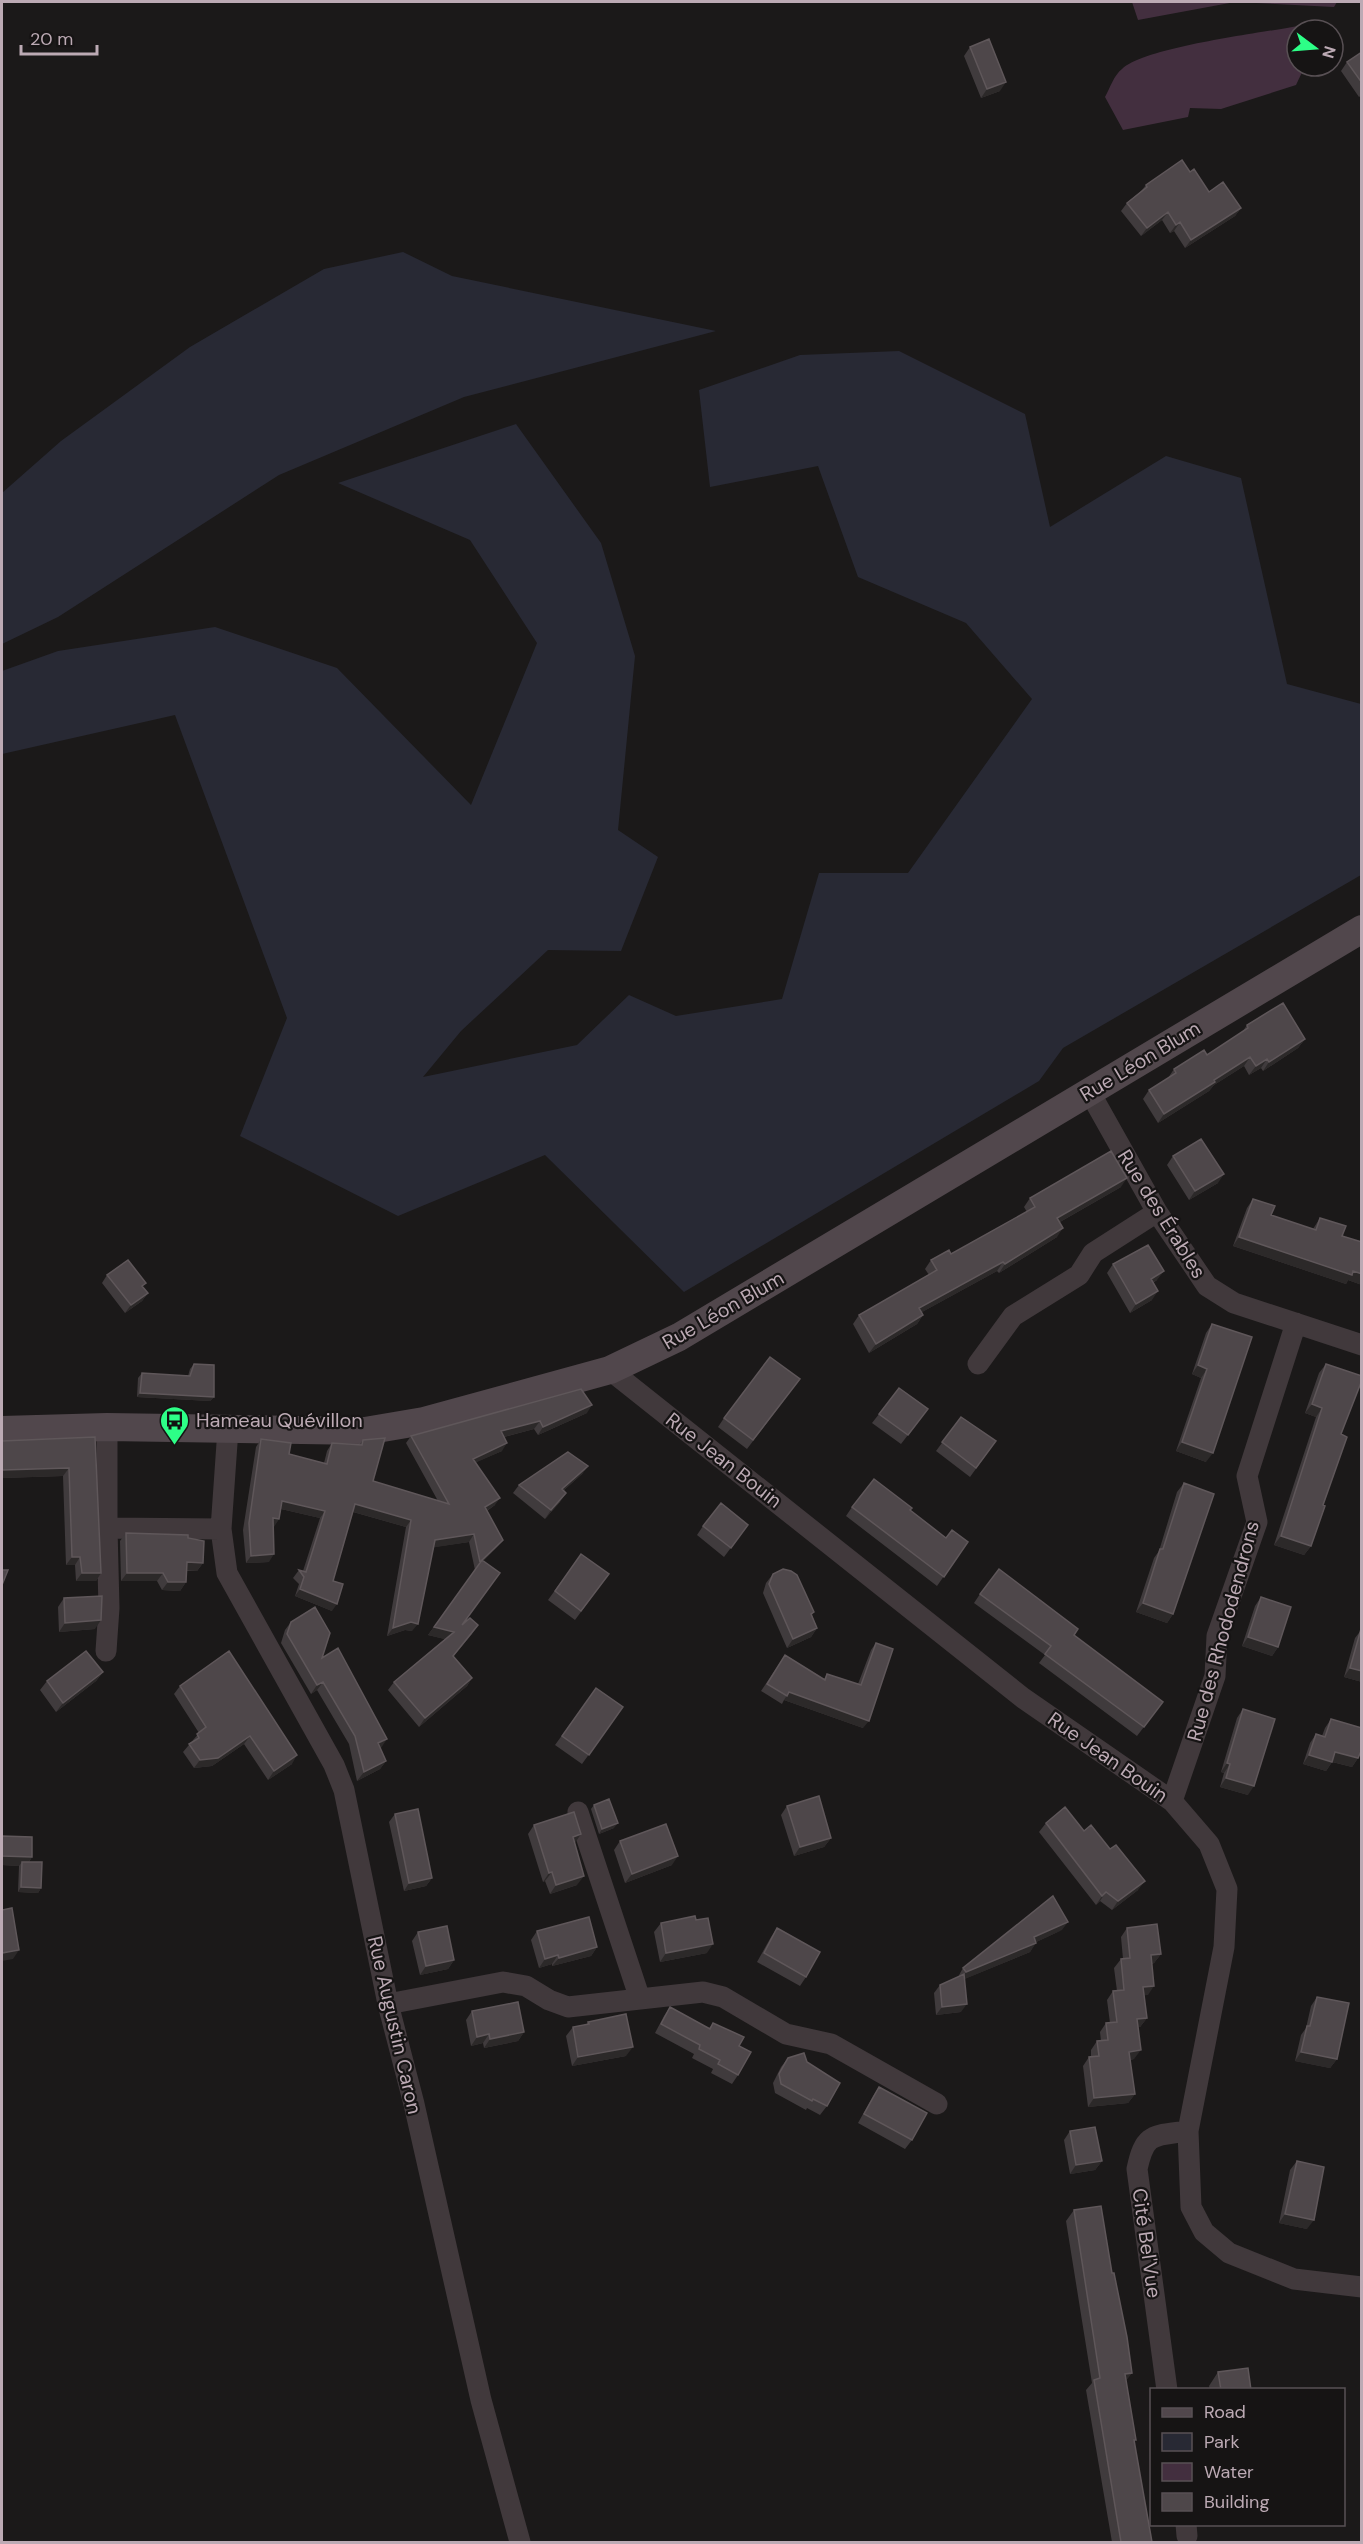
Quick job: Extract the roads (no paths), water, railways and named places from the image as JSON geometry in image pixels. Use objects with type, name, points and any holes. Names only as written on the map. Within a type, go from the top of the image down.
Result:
[{"type":"street","name":"Rue Léon Blum","points":[[2,1430],[107,1427],[365,1431],[424,1421],[610,1370],[679,1337],[1362,928]]},
{"type":"street","name":"Rue des Érables","points":[[1089,1091],[1157,1212],[1207,1286],[1234,1304],[1362,1345]]},
{"type":"street","points":[[978,1364],[1013,1316],[1079,1275],[1093,1253],[1157,1212]]},
{"type":"street","name":"Rue des Rhododendrons","points":[[1173,1801],[1215,1676],[1217,1636],[1257,1522],[1247,1476],[1296,1323]]},
{"type":"street","name":"Rue Jean Bouin","points":[[610,1370],[1023,1698],[1173,1801],[1209,1844],[1227,1889],[1224,1947],[1188,2131],[1191,2207],[1204,2232],[1229,2253],[1294,2279],[1362,2287]]},
{"type":"street","points":[[106,1651],[109,1608],[106,1528],[107,1427]]},
{"type":"street","name":"Rue Augustin Caron","points":[[228,1429],[221,1529],[227,1573],[329,1755],[344,1790],[388,2004],[414,2104],[481,2400],[520,2542]]},
{"type":"street","points":[[106,1528],[221,1529]]},
{"type":"street","points":[[578,1812],[640,1999]]},
{"type":"street","points":[[388,2004],[503,1982],[526,1986],[549,2000],[568,2007],[703,1992],[723,1997],[786,2034],[831,2044],[938,2104]]},
{"type":"street","name":"Cité Bel'Vue","points":[[1167,2388],[1137,2169],[1142,2147],[1154,2135],[1188,2131]]},
{"type":"water","points":[[1132,2],[1235,2],[1138,20]]},
{"type":"water","points":[[1235,2],[1337,2],[1334,7]]},
{"type":"water","points":[[1285,28],[1285,78],[1299,78],[1296,85],[1221,109],[1190,108],[1188,117],[1123,130],[1105,97],[1114,78],[1122,69],[1154,54]]},
{"type":"place","name":"Hameau Quévillon","points":[[175,1446]]}]
